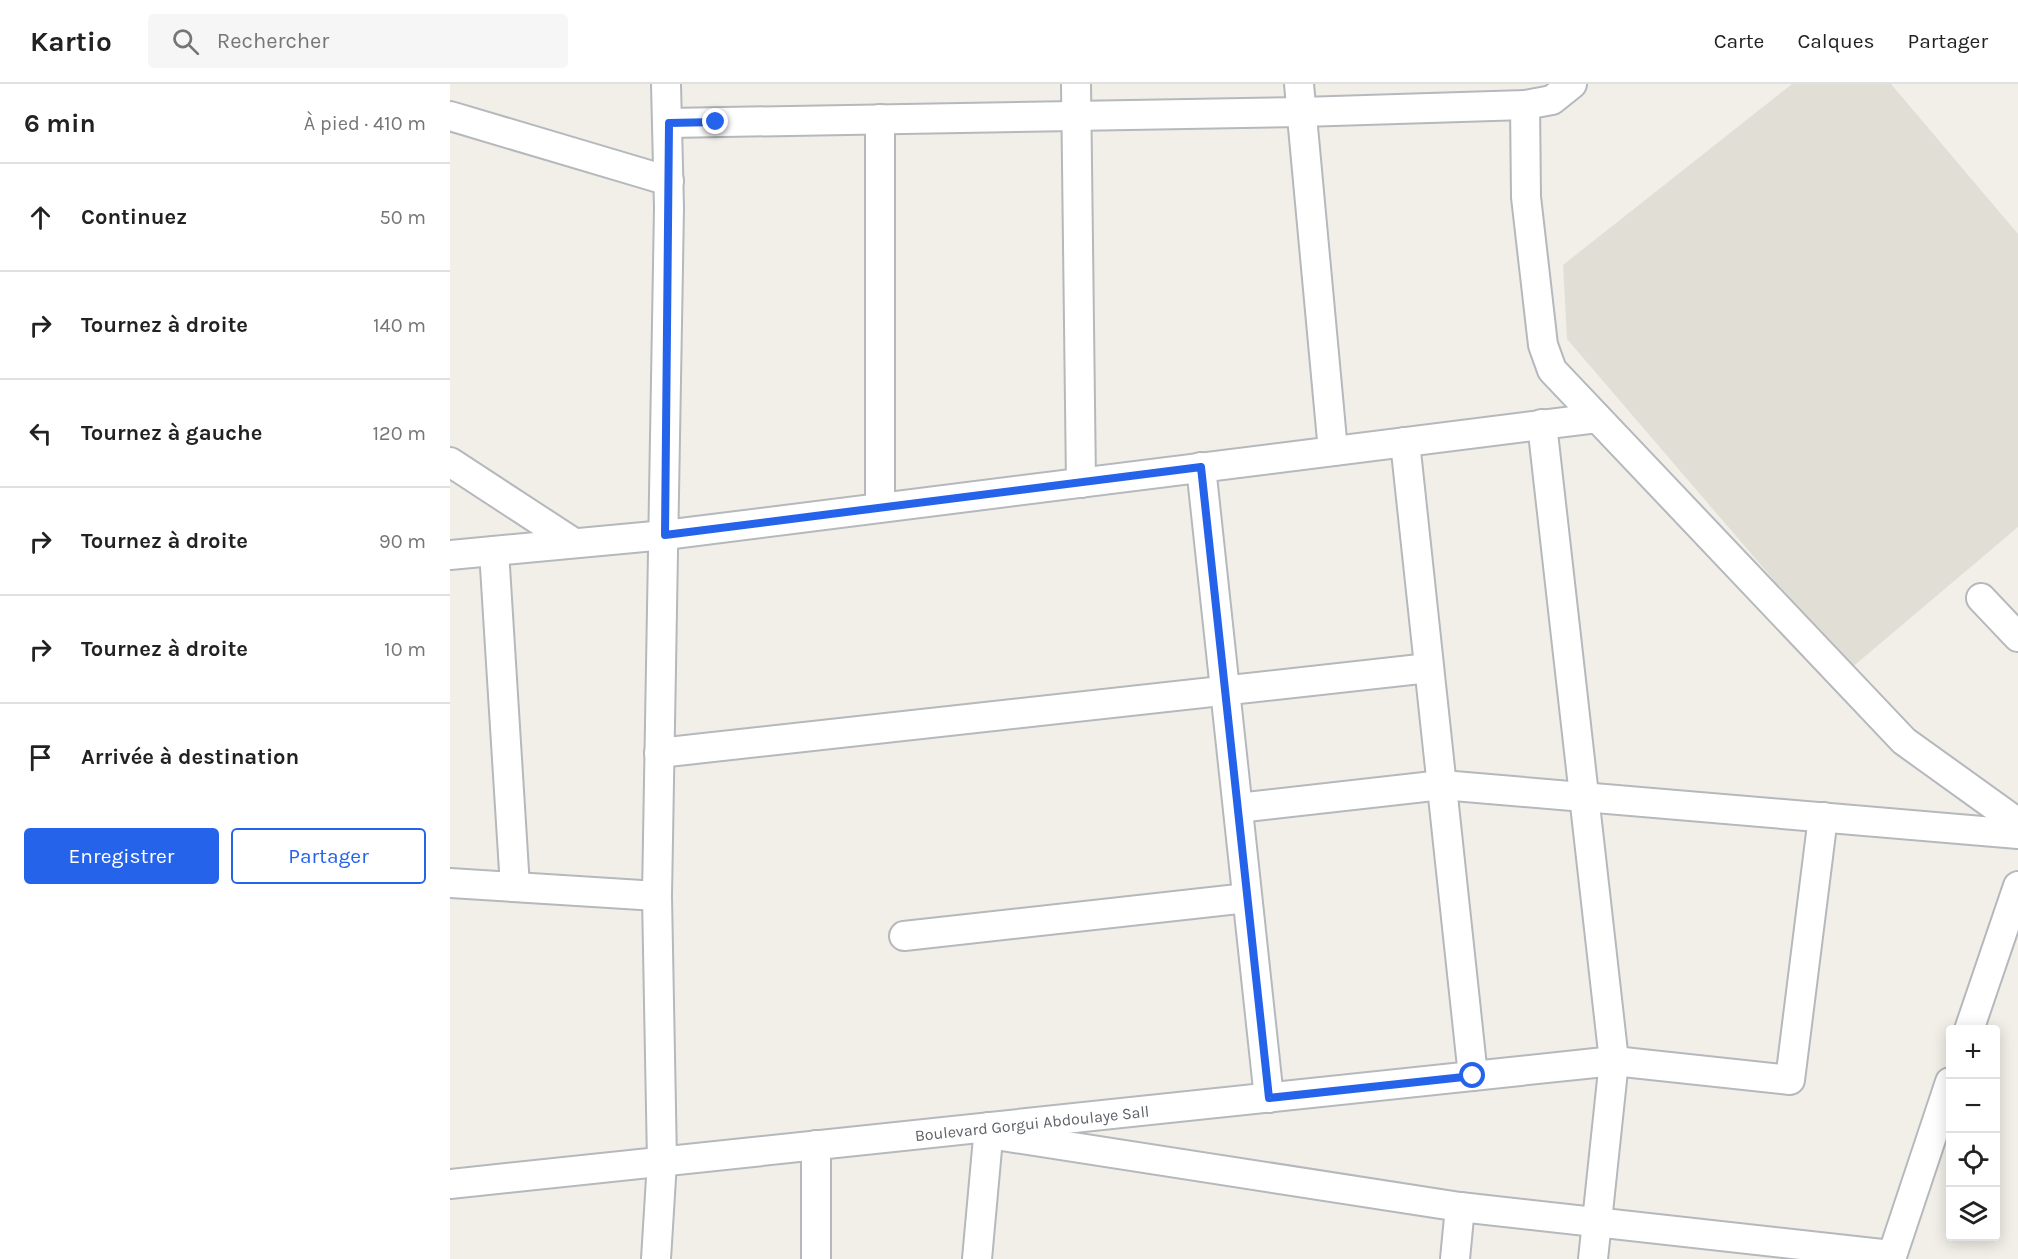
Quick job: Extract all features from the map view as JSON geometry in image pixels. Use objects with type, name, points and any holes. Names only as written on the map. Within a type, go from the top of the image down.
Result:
[{"type":"street","points":[[656,1259],[662,1162],[657,896],[665,535],[669,181],[666,84]]},
{"type":"street","points":[[1076,84],[1081,483]]},
{"type":"street","points":[[1299,84],[1333,451]]},
{"type":"street","points":[[669,123],[1302,112],[1478,95],[1525,105],[1552,100],[1572,84]]},
{"type":"street","points":[[1525,105],[1526,197],[1543,345],[1552,370],[1904,741],[2018,823]]},
{"type":"street","points":[[450,116],[669,181]]},
{"type":"street","points":[[880,119],[880,507]]},
{"type":"street","points":[[450,555],[665,535],[1598,418]]},
{"type":"street","points":[[1542,424],[1614,1061],[1593,1259]]},
{"type":"street","points":[[1405,442],[1473,1076]]},
{"type":"street","points":[[450,462],[574,543]]},
{"type":"street","points":[[1201,467],[1269,1098]]},
{"type":"street","points":[[494,550],[516,887]]},
{"type":"street","points":[[1981,598],[2018,637]]},
{"type":"street","points":[[659,753],[1430,668]]},
{"type":"street","points":[[1238,808],[1442,785],[2018,834]]},
{"type":"street","name":"Boulevard Gorgui Abdoulaye Sall","points":[[450,1184],[816,1145],[989,1130],[1614,1061],[1790,1080],[1823,818]]},
{"type":"street","points":[[450,883],[657,896]]},
{"type":"street","points":[[1970,1025],[2018,886]]},
{"type":"street","points":[[904,936],[1247,898]]},
{"type":"street","points":[[977,1259],[989,1130],[1460,1207],[1891,1257],[1946,1094]]},
{"type":"street","points":[[816,1145],[816,1259]]},
{"type":"street","points":[[1455,1259],[1460,1207]]},
{"type":"shaded area","points":[[1792,84],[1891,84],[2018,234],[2018,527],[1850,669],[1567,339],[1563,265]]},
{"type":"route","points":[[716,122],[669,123],[665,535],[1201,467],[1269,1098],[1473,1076]]}]
